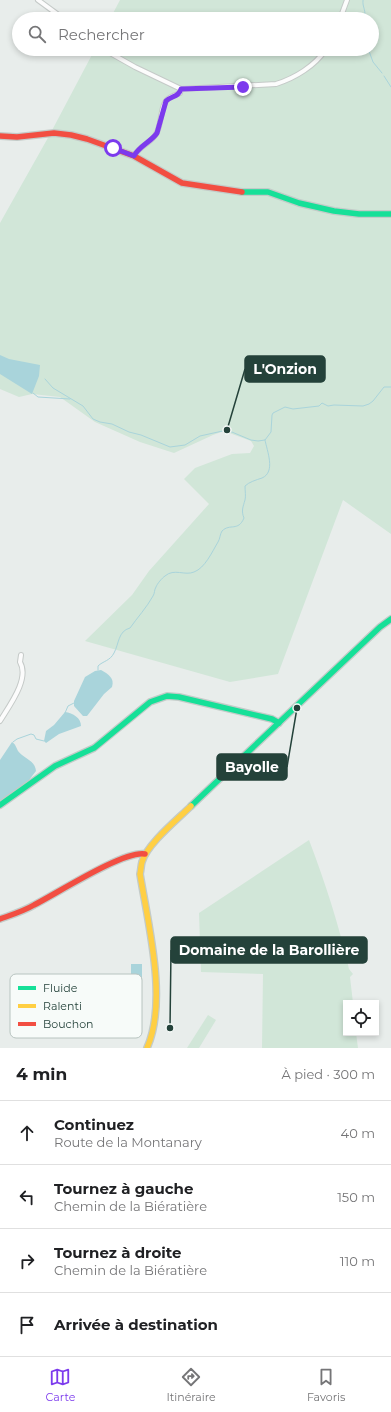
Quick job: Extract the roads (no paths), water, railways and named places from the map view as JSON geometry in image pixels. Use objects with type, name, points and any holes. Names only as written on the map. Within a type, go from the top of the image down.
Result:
[{"type":"street","points":[[38,0],[54,12]]},
{"type":"street","points":[[343,12],[347,0]]},
{"type":"street","points":[[115,56],[181,89],[276,84],[288,80],[314,63],[321,56]]},
{"type":"street","points":[[134,156],[138,149],[155,136],[166,101],[180,93],[181,89]]},
{"type":"street","points":[[0,136],[17,137],[54,133],[87,139],[134,156],[182,183],[243,192],[256,190],[268,192],[299,203],[341,212],[359,214],[391,214]]},
{"type":"street","points":[[147,1048],[152,1037],[157,996],[140,874],[142,861],[145,854],[165,831],[391,618]]},
{"type":"street","points":[[0,721],[21,685],[23,667],[20,662],[21,655]]},
{"type":"street","points":[[0,805],[55,766],[94,748],[150,702],[167,696],[179,697],[272,719],[279,723]]},
{"type":"street","points":[[0,919],[33,906],[101,868],[131,855],[140,853],[145,854]]},
{"type":"water","points":[[0,355],[9,359],[40,365],[39,376],[32,394],[0,374]]},
{"type":"water","points":[[101,670],[112,679],[112,687],[104,694],[87,716],[83,716],[74,706],[74,701],[85,677],[95,671]]},
{"type":"water","points":[[65,712],[76,716],[81,723],[81,726],[59,734],[46,743],[44,741],[46,731],[54,725]]},
{"type":"water","points":[[12,742],[18,751],[33,764],[36,771],[26,784],[0,802],[0,760]]},
{"type":"water","points":[[131,964],[142,964],[142,974],[131,974]]},
{"type":"waterway","points":[[363,0],[365,12]]},
{"type":"waterway","points":[[371,56],[373,62],[382,73]]},
{"type":"waterway","points":[[384,76],[391,87]]},
{"type":"waterway","points":[[45,379],[53,388],[83,406],[93,419],[112,424],[170,447],[185,445],[200,436],[227,430],[251,440],[265,440],[271,432],[273,413],[285,407],[293,409],[319,406],[322,403],[328,406],[363,406],[373,401],[384,387],[391,387]]},
{"type":"waterway","points":[[33,393],[38,397],[70,399]]},
{"type":"waterway","points":[[98,670],[98,666],[112,656],[119,638],[123,632],[130,628],[145,608],[154,595],[155,589],[162,578],[168,574],[176,572],[191,573],[198,570],[211,555],[219,541],[222,531],[237,526],[242,522],[244,518],[242,511],[245,498],[245,486],[262,478],[269,471],[270,461],[265,440]]},
{"type":"waterway","points":[[65,713],[68,706],[74,703]]},
{"type":"waterway","points":[[13,742],[31,734],[34,735],[36,739],[44,741]]},
{"type":"place","name":"L'Onzion","points":[[227,430]]},
{"type":"place","name":"Bayolle","points":[[297,708]]},
{"type":"place","name":"Domaine de la Barollière","points":[[170,1028]]}]
